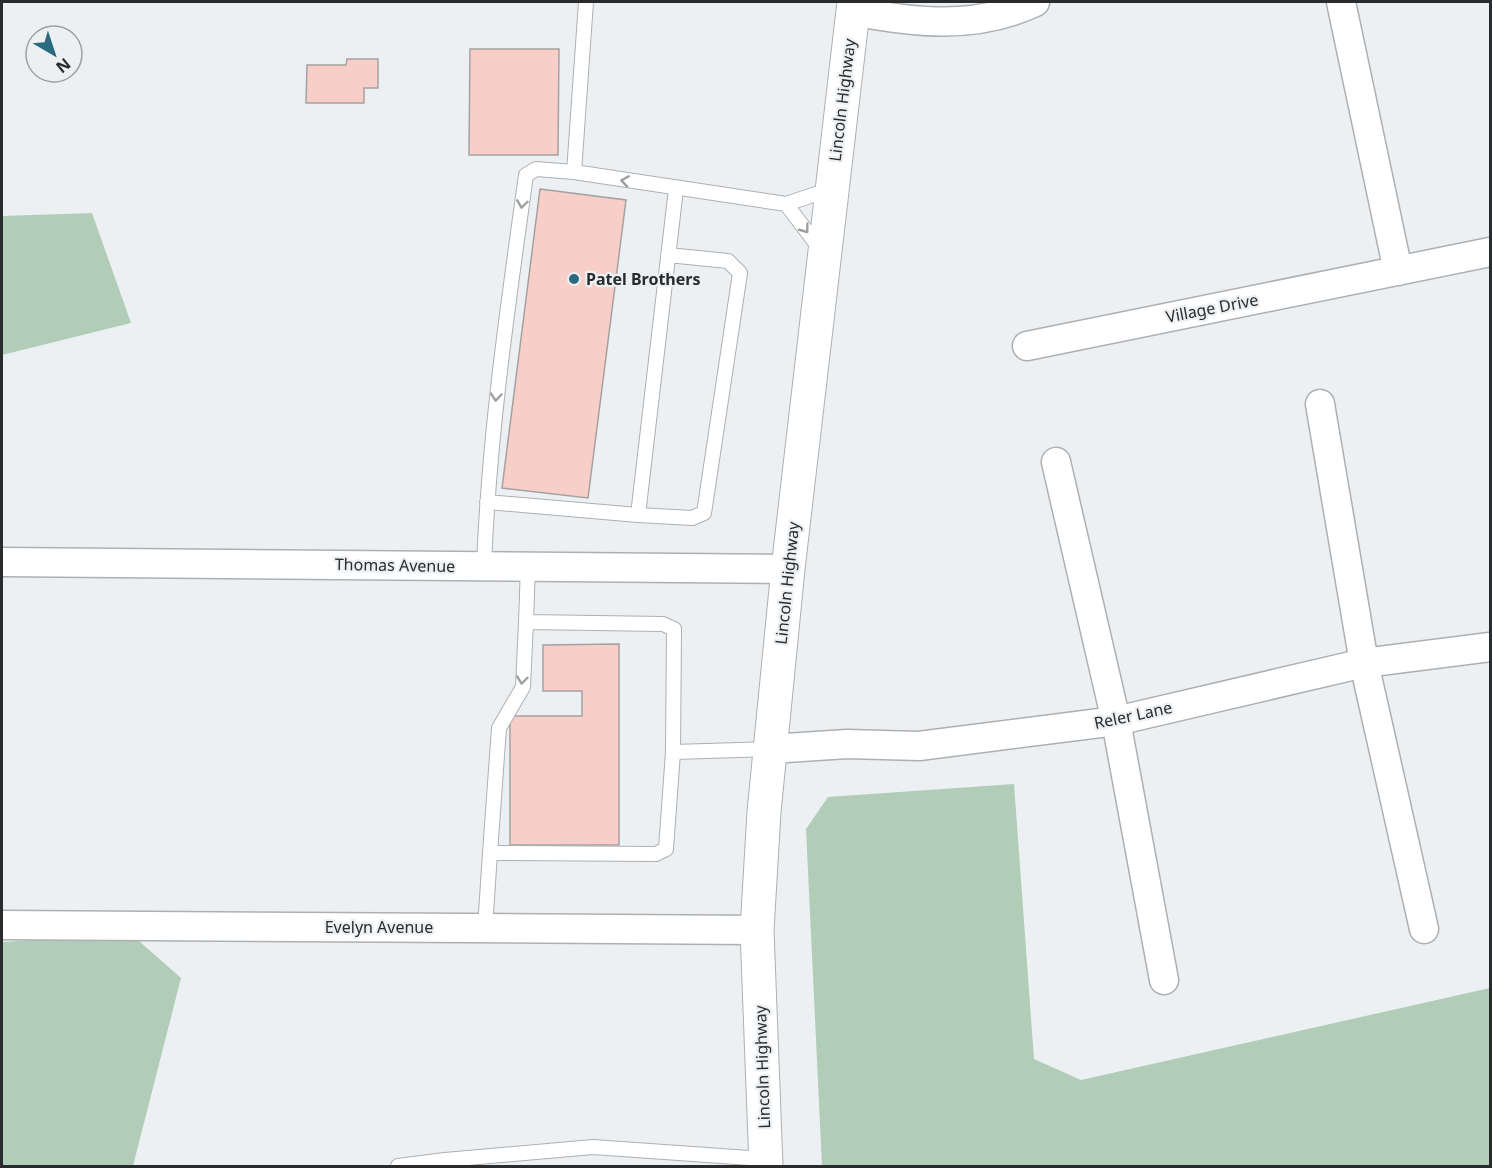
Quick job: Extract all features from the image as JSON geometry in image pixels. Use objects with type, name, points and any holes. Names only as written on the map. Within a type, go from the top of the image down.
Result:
[{"type":"main road","name":"Lincoln Highway","points":[[766,1163],[757,930],[788,569],[853,6]]},
{"type":"street","points":[[853,6],[906,22],[954,23],[1014,11],[1035,2]]},
{"type":"street","points":[[1341,2],[1398,271]]},
{"type":"street","name":"Village Drive","points":[[1027,346],[1491,252]]},
{"type":"street","points":[[1320,404],[1364,663],[1424,929]]},
{"type":"street","points":[[1056,462],[1116,721],[1164,980]]},
{"type":"street","name":"Thomas Avenue","points":[[2,562],[788,569]]},
{"type":"street","name":"Reler Lane","points":[[771,748],[847,744],[919,746],[1116,721],[1364,663],[1491,647]]},
{"type":"street","name":"Evelyn Avenue","points":[[2,925],[757,930]]},
{"type":"lane","points":[[574,172],[586,2]]},
{"type":"lane","points":[[484,566],[498,378],[526,175],[536,169],[574,172],[786,204],[831,189]]},
{"type":"lane","points":[[638,515],[676,189]]},
{"type":"lane","points":[[786,204],[824,254]]},
{"type":"lane","points":[[487,502],[692,518],[704,513],[740,273],[728,261],[668,255]]},
{"type":"lane","points":[[485,928],[499,729],[523,687],[528,566]]},
{"type":"lane","points":[[490,853],[656,854],[666,849],[673,752],[674,629],[663,624],[526,622]]},
{"type":"lane","points":[[673,752],[771,748]]},
{"type":"lane","points":[[398,1167],[446,1160],[593,1147],[766,1163]]},
{"type":"green space","points":[[92,213],[131,323],[2,355],[2,216]]},
{"type":"green space","points":[[1014,784],[1034,1059],[1081,1080],[1490,988],[1490,1166],[822,1166],[806,829],[828,797]]},
{"type":"green space","points":[[131,934],[181,978],[133,1166],[2,1166],[2,942]]},
{"type":"building","points":[[470,49],[559,49],[558,155],[469,155]]},
{"type":"building","points":[[347,59],[378,59],[378,88],[364,88],[364,103],[306,103],[307,65],[346,65]]},
{"type":"building","points":[[540,189],[626,200],[588,498],[502,488]]},
{"type":"building","points":[[619,644],[619,845],[510,845],[510,716],[582,716],[582,691],[543,691],[543,645]]},
{"type":"place","name":"Patel Brothers","points":[[574,279]]}]
